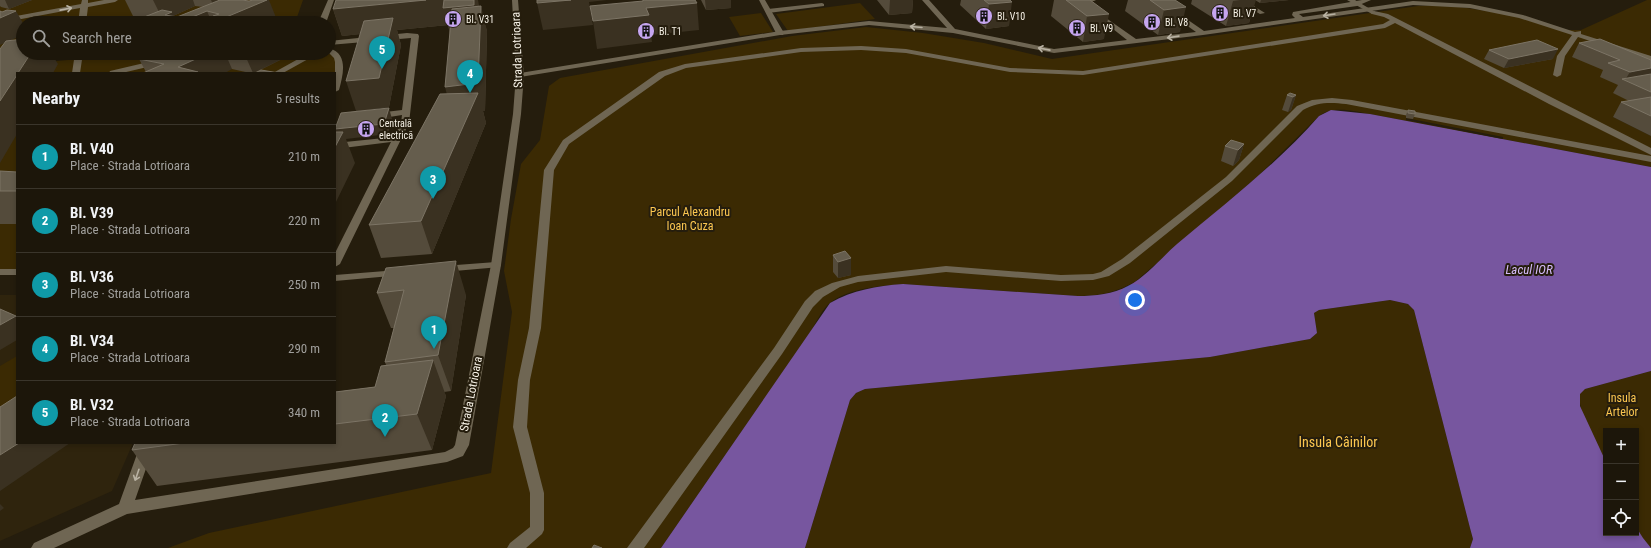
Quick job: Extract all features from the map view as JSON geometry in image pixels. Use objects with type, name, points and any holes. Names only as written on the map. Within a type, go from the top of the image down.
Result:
[{"type":"street","points":[[24,16],[85,3],[115,0]]},
{"type":"street","points":[[325,16],[331,0]]},
{"type":"street","name":"Strada Lotrioara","points":[[38,548],[125,508],[447,457],[458,452],[462,445],[496,265],[517,114],[520,76],[515,0]]},
{"type":"street","points":[[762,0],[780,33]]},
{"type":"street","points":[[925,0],[953,31]]},
{"type":"street","points":[[1062,0],[1093,0]]},
{"type":"street","points":[[1154,0],[1203,33]]},
{"type":"street","points":[[1239,0],[1262,13]]},
{"type":"street","points":[[1302,19],[1295,15],[1295,13],[1368,0]]},
{"type":"street","points":[[1081,1],[1135,42]]},
{"type":"street","points":[[1354,2],[1371,11],[1386,15],[1651,152]]},
{"type":"street","points":[[83,16],[85,3]]},
{"type":"street","points":[[520,76],[780,33],[870,23],[953,31],[1054,51],[1135,42],[1371,11],[1413,3],[1470,6],[1520,16],[1651,59]]},
{"type":"street","points":[[768,11],[822,5]]},
{"type":"street","points":[[0,21],[16,18]]},
{"type":"street","points":[[516,548],[537,530],[537,493],[520,427],[524,380],[535,328],[549,170],[566,142],[662,74],[685,66],[801,50],[861,48],[906,51],[1010,70],[1082,73],[1385,26],[1395,20]]},
{"type":"street","points":[[1557,74],[1561,56],[1578,34]]},
{"type":"street","points":[[336,42],[407,35],[416,36],[405,123],[336,262]]},
{"type":"street","points":[[336,54],[340,59],[340,65],[336,85]]},
{"type":"street","points":[[76,72],[78,60]]},
{"type":"street","points":[[117,72],[166,60]]},
{"type":"street","points":[[279,72],[302,60]]},
{"type":"street","points":[[636,548],[778,351],[809,304],[819,294],[836,285],[858,278],[939,269],[968,269],[1061,278],[1093,277],[1105,274],[1126,261],[1229,179],[1300,108],[1310,103],[1322,101],[1342,101],[1651,159]]},
{"type":"street","points":[[367,117],[406,112]]},
{"type":"street","points":[[336,146],[397,139]]},
{"type":"street","points":[[435,270],[496,265]]},
{"type":"street","points":[[0,272],[16,272]]},
{"type":"street","points":[[336,278],[412,272]]},
{"type":"street","points":[[125,508],[148,444]]},
{"type":"shaded area","points":[[0,295],[16,295],[16,444],[133,444],[112,491],[0,541]]},
{"type":"green space","points":[[0,0],[303,0],[297,16],[16,16],[16,60],[41,60],[46,62],[67,60],[336,60],[337,55],[335,72],[16,72],[16,272],[0,272]]},
{"type":"green space","name":"Parcul Alexandru Ioan Cuza","points":[[1647,0],[1651,0],[1650,111],[1613,117],[1651,136],[1651,167],[1357,112],[1337,110],[1319,116],[1257,177],[1136,281],[1115,291],[1078,296],[903,284],[866,288],[839,297],[831,302],[822,312],[811,331],[661,548],[168,548],[209,533],[491,473],[512,312],[504,271],[511,219],[521,164],[540,140],[549,86],[560,78],[792,36],[866,27],[923,33],[984,43],[1052,59],[1418,6],[1443,5],[1467,8],[1511,15],[1559,30],[1581,30]]},
{"type":"green space","points":[[860,3],[875,19],[788,31],[776,14]]},
{"type":"green space","points":[[761,13],[773,32],[740,36],[729,17]]},
{"type":"green space","name":"Insula Câinilor","points":[[1390,300],[1408,304],[1414,310],[1473,539],[1470,548],[805,548],[850,400],[856,393],[865,389],[1210,357],[1310,339],[1317,333],[1314,313],[1319,310]]},
{"type":"green space","points":[[16,357],[16,407],[0,417],[0,366]]},
{"type":"green space","name":"Insula Artelor","points":[[1651,371],[1651,548],[1639,532],[1639,428],[1603,428],[1603,456],[1582,411],[1579,394],[1585,389]]},
{"type":"water","name":"Lacul IOR","points":[[1331,110],[1370,114],[1651,167],[1651,371],[1585,389],[1580,394],[1580,406],[1603,456],[1603,536],[1639,536],[1639,532],[1651,548],[1470,548],[1473,539],[1414,310],[1408,304],[1390,300],[1319,310],[1314,313],[1317,333],[1310,339],[1210,357],[865,389],[856,393],[850,400],[805,548],[661,548],[830,303],[865,289],[903,284],[1078,296],[1104,294],[1122,289],[1135,282],[1148,272],[1177,244],[1269,167],[1319,116]]},
{"type":"pier","points":[[1406,118],[1503,137],[1503,139],[1406,120]]},
{"type":"building","points":[[220,0],[267,0],[229,16],[213,16],[219,14],[207,11],[195,16],[180,16]]},
{"type":"building","points":[[336,0],[426,0],[333,9]]},
{"type":"building","points":[[444,0],[474,0],[474,5],[443,8]]},
{"type":"building","points":[[537,0],[571,0],[537,3]]},
{"type":"building","points":[[643,0],[695,0],[697,3],[646,8],[649,15],[593,21],[590,6]]},
{"type":"building","points":[[984,0],[1010,0],[1012,2],[989,4]]},
{"type":"building","points":[[1066,0],[1090,0],[1109,14],[1087,16]]},
{"type":"building","points":[[1150,0],[1175,0],[1186,7],[1164,10]]},
{"type":"building","points":[[481,6],[478,83],[445,87],[452,9]]},
{"type":"building","points":[[7,10],[16,11],[0,18],[0,11],[2,12]]},
{"type":"building","points":[[162,10],[172,12],[165,15],[171,16],[147,16]]},
{"type":"building","points":[[393,18],[379,78],[346,81],[364,21]]},
{"type":"building","points":[[1600,39],[1651,60],[1651,68],[1630,72],[1608,63],[1620,60],[1579,43]]},
{"type":"building","points":[[16,40],[16,60],[26,60],[19,72],[16,72],[16,77],[0,101],[0,49],[6,41]]},
{"type":"building","points":[[1537,40],[1558,49],[1509,59],[1489,50]]},
{"type":"building","points":[[144,60],[194,60],[178,67],[198,72],[145,72],[164,64]]},
{"type":"building","points":[[261,70],[273,72],[257,72]]},
{"type":"building","points":[[1651,74],[1651,92],[1622,79]]},
{"type":"building","points":[[478,93],[421,221],[369,225],[440,94]]},
{"type":"building","points":[[1290,93],[1296,95],[1293,97],[1287,95]]},
{"type":"building","points":[[1651,97],[1651,116],[1621,102]]},
{"type":"building","points":[[389,108],[384,124],[336,129],[341,113]]},
{"type":"building","points":[[1408,110],[1415,111],[1415,114],[1408,113]]},
{"type":"building","points":[[336,132],[343,132],[336,145]]},
{"type":"building","points":[[1231,140],[1244,144],[1238,150],[1225,146]]},
{"type":"building","points":[[0,171],[16,172],[16,191],[0,191]]},
{"type":"building","points":[[845,251],[851,258],[838,262],[833,255]]},
{"type":"building","points":[[456,261],[438,355],[385,362],[404,290],[377,293],[386,268]]},
{"type":"building","points":[[0,309],[16,316],[0,325]]},
{"type":"building","points":[[433,360],[417,414],[336,424],[336,392],[375,387],[381,366]]},
{"type":"building","points":[[16,397],[16,444],[17,444],[0,455],[0,407]]},
{"type":"building","points":[[135,444],[177,444],[132,450]]},
{"type":"building","points":[[594,545],[602,548],[592,548]]},
{"type":"place","name":"Bl. V7","points":[[1220,13]]},
{"type":"place","name":"Bl. V10","points":[[984,16]]},
{"type":"place","name":"Bl. V31","points":[[453,19]]},
{"type":"place","name":"Bl. V8","points":[[1152,22]]},
{"type":"place","name":"Bl. V9","points":[[1077,28]]},
{"type":"place","name":"Bl. T1","points":[[646,31]]},
{"type":"place","name":"Bl. V32","points":[[382,69]]},
{"type":"place","name":"Bl. V34","points":[[470,93]]},
{"type":"place","name":"Centrală electrică","points":[[366,129]]},
{"type":"place","name":"Bl. V36","points":[[433,199]]},
{"type":"place","name":"Bl. V40","points":[[434,349]]},
{"type":"place","name":"Bl. V39","points":[[385,437]]}]
